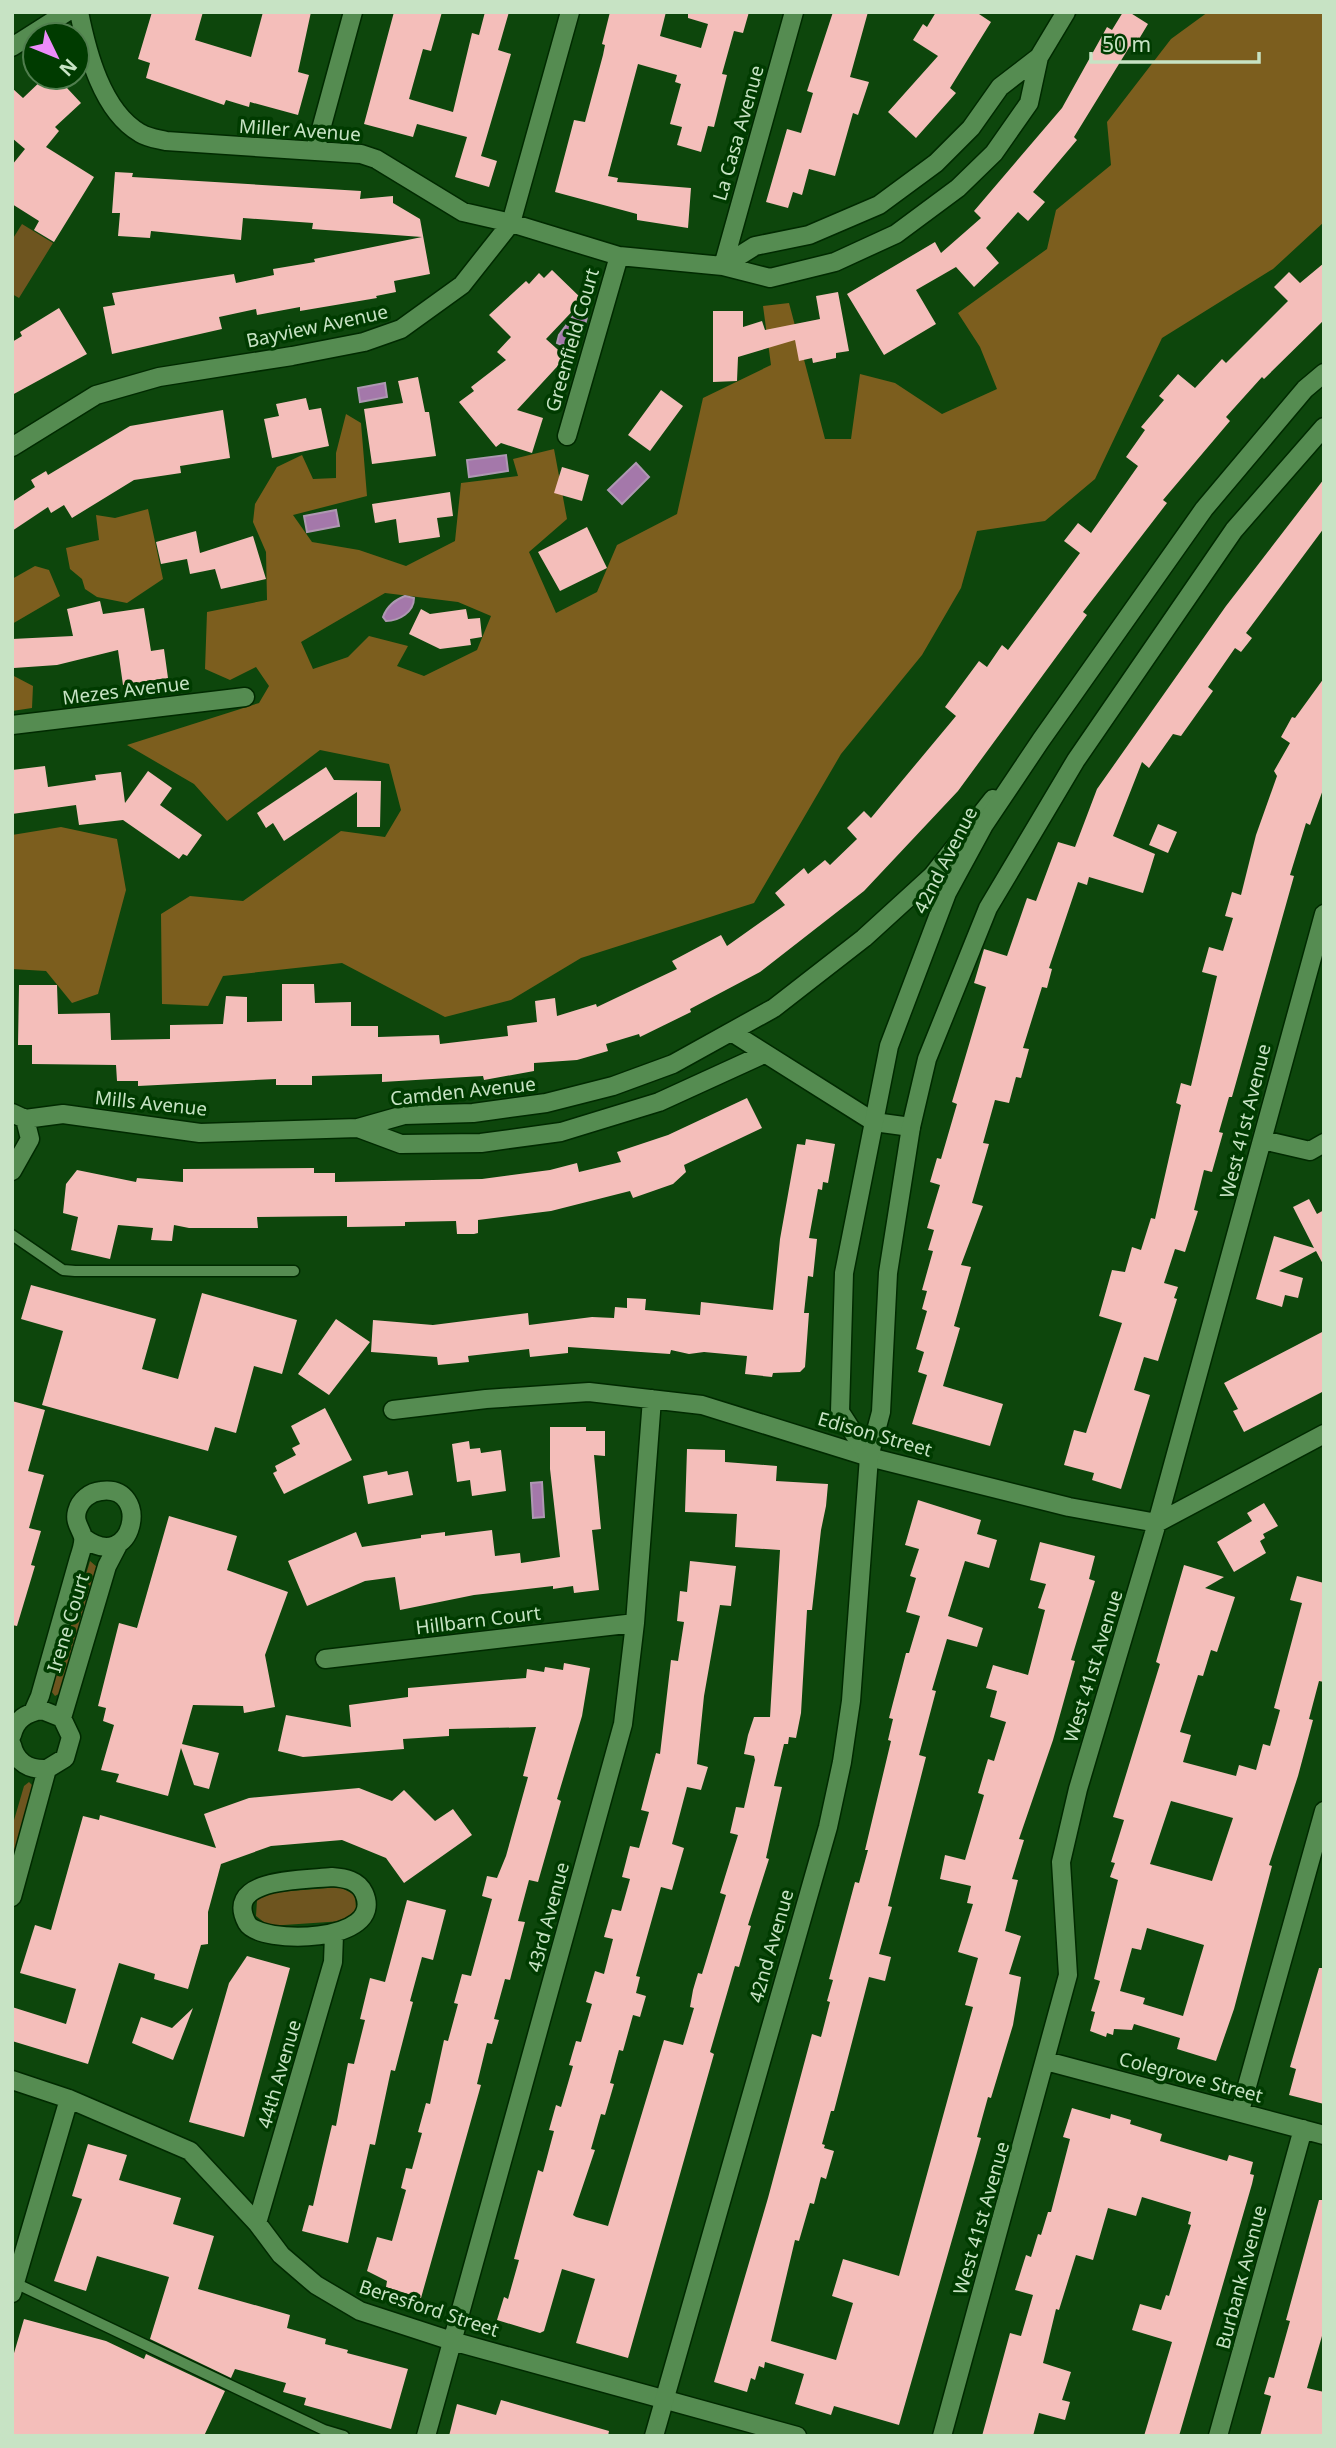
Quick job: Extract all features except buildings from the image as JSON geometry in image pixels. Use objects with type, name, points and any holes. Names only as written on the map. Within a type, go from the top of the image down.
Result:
[{"type":"street","points":[[12,47],[67,12]]},
{"type":"street","name":"Miller Avenue","points":[[79,12],[89,60],[121,117],[143,136],[166,141],[361,154],[376,159],[463,212],[511,223],[619,256],[723,266],[769,278],[835,262],[896,234],[958,188],[994,153],[1029,103],[1039,57]]},
{"type":"street","points":[[315,151],[353,12]]},
{"type":"street","name":"Bayview Avenue","points":[[12,447],[96,396],[159,377],[364,342],[401,329],[462,285],[511,223],[570,12]]},
{"type":"street","name":"La Casa Avenue","points":[[723,266],[794,12]]},
{"type":"street","points":[[723,266],[755,246],[809,235],[879,205],[936,163],[971,128],[1000,87],[1039,57],[1066,12]]},
{"type":"street","name":"Greenfield Court","points":[[567,436],[619,256]]},
{"type":"street","name":"42nd Avenue","points":[[869,1457],[840,1412],[844,1273],[888,1046],[947,893],[984,825],[1204,509],[1306,389],[1324,373]]},
{"type":"street","name":"42nd Avenue","points":[[654,2436],[828,1827],[842,1762],[851,1701],[869,1457],[881,1412],[888,1273],[911,1127],[927,1059],[988,908],[1076,760],[1234,530],[1324,427]]},
{"type":"street","name":"Mezes Avenue","points":[[12,725],[245,697]]},
{"type":"street","name":"Camden Avenue","points":[[358,1128],[404,1115],[473,1113],[546,1103],[613,1086],[673,1064],[733,1033],[774,1008],[864,938],[932,876],[1041,740]]},
{"type":"street","name":"West 41st Avenue","points":[[942,2436],[1068,1975],[1060,1862],[1078,1789],[1157,1523],[1263,1140],[1289,1032],[1324,914]]},
{"type":"street","points":[[733,1033],[873,1122],[911,1127]]},
{"type":"street","name":"Camden Avenue","points":[[358,1128],[401,1144],[481,1143],[561,1132],[659,1102],[764,1054]]},
{"type":"street","name":"Mills Avenue","points":[[18,1116],[63,1114],[200,1133],[358,1128]]},
{"type":"street","points":[[12,1171],[30,1139],[18,1116]]},
{"type":"street","points":[[1263,1140],[1310,1151],[1324,1143]]},
{"type":"street","name":"Edison Street","points":[[393,1410],[486,1399],[589,1392],[702,1405],[869,1457],[1069,1507],[1157,1523]]},
{"type":"street","name":"43rd Avenue","points":[[426,2436],[623,1724],[635,1623],[652,1399]]},
{"type":"street","points":[[1157,1523],[1324,1434]]},
{"type":"street","name":"Irene Court","points":[[33,1712],[40,1696],[84,1538],[76,1520],[77,1511],[88,1495],[105,1490],[122,1496],[132,1511],[131,1529],[119,1543],[107,1566],[62,1718]]},
{"type":"street","points":[[84,1538],[101,1547],[119,1543]]},
{"type":"street","name":"Hillbarn Court","points":[[325,1659],[635,1623]]},
{"type":"street","points":[[12,1773],[13,1744],[17,1723],[33,1712],[53,1712],[62,1718],[71,1738],[70,1748],[57,1765],[47,1769],[26,1766],[13,1744]]},
{"type":"street","points":[[12,1897],[47,1769]]},
{"type":"street","points":[[1240,2111],[1324,1811]]},
{"type":"street","points":[[332,1877],[354,1881],[362,1888],[367,1899],[365,1914],[355,1924],[334,1935],[262,1935],[247,1923],[243,1910],[244,1900],[252,1890],[263,1885],[332,1877]]},
{"type":"street","name":"44th Avenue","points":[[257,2223],[332,1962],[334,1935]]},
{"type":"street","name":"Colegrove Street","points":[[1046,2062],[1324,2135]]},
{"type":"street","name":"Beresford Street","points":[[12,2080],[69,2099],[190,2151],[257,2223],[281,2255],[316,2285],[360,2311],[452,2341],[797,2436]]},
{"type":"street","points":[[14,2288],[69,2099]]},
{"type":"street","name":"Burbank Avenue","points":[[1218,2436],[1303,2129]]},
{"type":"lane","points":[[12,1235],[63,1270],[294,1271]]},
{"type":"lane","points":[[14,2288],[324,2430],[344,2436]]},
{"type":"shaded area","points":[[1208,12],[1324,12],[1324,222],[1273,269],[1162,338],[1095,479],[1045,521],[977,531],[961,588],[922,655],[841,754],[754,903],[581,958],[511,1000],[445,1017],[342,963],[223,976],[208,1006],[162,1004],[161,914],[190,896],[243,901],[341,831],[385,837],[401,810],[389,764],[320,750],[227,821],[194,784],[127,745],[259,703],[269,686],[256,667],[230,680],[205,669],[207,612],[267,600],[266,552],[253,522],[255,504],[277,467],[302,455],[313,479],[336,478],[336,453],[346,414],[361,423],[367,496],[293,515],[312,542],[359,550],[406,566],[455,541],[461,483],[518,476],[513,459],[554,449],[567,519],[529,552],[556,613],[597,592],[617,545],[677,514],[703,398],[771,365],[763,306],[789,303],[825,439],[851,439],[860,374],[895,383],[942,414],[997,389],[980,347],[958,313],[1047,249],[1056,210],[1111,165],[1107,122],[1171,39]],"holes":[[[385,593],[458,602],[491,616],[477,650],[424,676],[397,666],[408,646],[369,636],[348,657],[313,669],[301,642]]]},
{"type":"shaded area","points":[[22,224],[53,243],[19,298],[12,294],[12,240]]},
{"type":"shaded area","points":[[577,311],[588,314],[577,352],[557,343],[559,335]]},
{"type":"shaded area","points":[[385,383],[387,397],[360,402],[358,388]]},
{"type":"shaded area","points":[[506,455],[508,471],[469,477],[467,460]]},
{"type":"shaded area","points":[[636,463],[649,477],[622,504],[608,490]]},
{"type":"shaded area","points":[[148,509],[163,579],[127,603],[97,597],[85,589],[82,579],[70,569],[66,548],[99,540],[96,515],[115,518]]},
{"type":"shaded area","points":[[336,510],[339,526],[307,532],[304,516]]},
{"type":"shaded area","points":[[35,566],[49,570],[60,596],[12,624],[12,579]]},
{"type":"shaded area","points":[[405,596],[414,598],[409,611],[401,617],[386,621],[383,617],[389,607]]},
{"type":"shaded area","points":[[12,675],[33,686],[32,708],[12,711]]},
{"type":"shaded area","points":[[61,827],[117,839],[126,890],[98,994],[72,1003],[46,971],[12,969],[12,835]]},
{"type":"shaded area","points":[[542,1482],[544,1517],[533,1518],[531,1483]]},
{"type":"shaded area","points":[[90,1561],[97,1567],[62,1692],[55,1696],[51,1691]]},
{"type":"shaded area","points":[[29,1782],[35,1788],[12,1868],[12,1827],[24,1786]]},
{"type":"shaded area","points":[[340,1887],[355,1895],[356,1910],[343,1921],[269,1926],[256,1916],[257,1900],[266,1893]]}]
